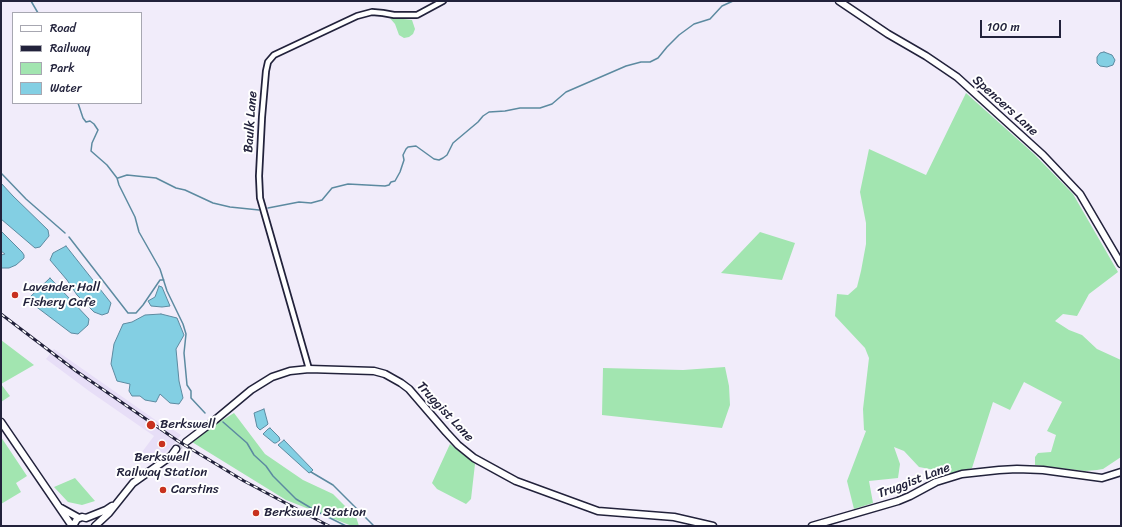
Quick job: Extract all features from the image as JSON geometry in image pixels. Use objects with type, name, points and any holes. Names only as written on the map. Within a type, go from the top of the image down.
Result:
[{"type":"street","name":"Baulk Lane","points":[[309,369],[260,198],[259,176],[262,117],[268,62],[274,55],[357,16],[372,12],[394,15],[417,15],[443,1]]},
{"type":"street","name":"Spencers Lane","points":[[839,1],[888,34],[926,56],[957,77],[1043,155],[1080,194],[1121,264]]},
{"type":"street","name":"Truggist Lane","points":[[186,442],[246,394],[272,377],[290,371],[309,369],[374,371],[385,374],[402,382],[458,445],[474,458],[516,481],[598,511],[674,517],[713,526]]},
{"type":"street","points":[[1,422],[72,526]]},
{"type":"street","points":[[60,507],[90,521],[94,526],[109,513],[133,483],[171,456],[176,449]]},
{"type":"street","name":"Truggist Lane","points":[[812,526],[898,501],[936,482],[962,474],[1017,469],[1043,470],[1102,478],[1121,472]]},
{"type":"street","points":[[72,526],[75,520],[106,510],[114,505]]},
{"type":"shaded area","points":[[54,349],[164,426],[166,425],[181,435],[155,462],[142,452],[154,436],[46,359]]},
{"type":"green space","points":[[388,16],[412,20],[415,29],[413,34],[404,38],[399,35],[395,24]]},
{"type":"green space","points":[[966,93],[1034,154],[1073,194],[1118,272],[1089,294],[1077,316],[1063,314],[1055,321],[1069,330],[1082,335],[1097,349],[1121,360],[1121,457],[1103,469],[1097,470],[1085,471],[1035,465],[1035,457],[1038,453],[1051,452],[1056,435],[1047,431],[1062,402],[1024,382],[1010,410],[993,402],[972,468],[940,476],[940,471],[919,467],[904,451],[894,447],[900,464],[898,478],[869,481],[873,503],[854,509],[847,481],[866,431],[864,430],[863,409],[869,358],[865,348],[835,316],[837,294],[848,295],[857,287],[861,271],[866,244],[866,223],[860,192],[869,149],[926,175]]},
{"type":"green space","points":[[760,232],[795,243],[782,280],[721,273]]},
{"type":"green space","points":[[1,340],[34,365],[1,384]]},
{"type":"green space","points":[[725,367],[729,386],[730,405],[722,428],[602,415],[603,368],[683,370]]},
{"type":"green space","points":[[1,384],[10,396],[1,402]]},
{"type":"green space","points":[[234,413],[265,454],[303,480],[333,494],[356,517],[359,526],[352,526],[286,500],[192,442],[213,426]]},
{"type":"green space","points":[[1,437],[27,476],[16,483],[21,492],[1,504]]},
{"type":"green space","points":[[450,444],[475,464],[471,499],[466,504],[437,489],[432,483]]},
{"type":"green space","points":[[75,478],[95,501],[82,505],[68,502],[54,487]]},
{"type":"water","points":[[1104,52],[1112,55],[1115,60],[1113,65],[1107,67],[1100,66],[1097,63],[1097,57],[1100,53]]},
{"type":"water","points":[[1,183],[48,230],[49,236],[40,247],[35,248],[1,219]]},
{"type":"water","points":[[1,231],[24,255],[24,258],[16,265],[9,268],[1,268],[1,255],[5,254],[1,251]]},
{"type":"water","points":[[66,246],[111,303],[108,313],[102,315],[94,312],[77,295],[67,280],[50,260],[53,253]]},
{"type":"water","points":[[50,278],[89,319],[88,325],[78,334],[71,333],[30,302],[30,297]]},
{"type":"water","points":[[159,286],[162,287],[170,306],[151,306],[148,301],[155,297]]},
{"type":"water","points":[[161,314],[177,318],[184,335],[176,349],[179,381],[183,398],[179,404],[170,403],[160,394],[156,402],[145,400],[140,396],[132,396],[129,391],[130,384],[117,381],[111,364],[114,344],[123,324],[132,322],[145,315]]},
{"type":"water","points":[[264,409],[268,424],[260,430],[257,427],[254,413]]},
{"type":"water","points":[[270,428],[279,437],[280,440],[276,443],[263,434]]},
{"type":"water","points":[[284,440],[313,470],[311,472],[309,473],[278,445]]},
{"type":"waterway","points":[[31,1],[37,12]]},
{"type":"waterway","points":[[268,208],[299,202],[311,203],[322,200],[332,188],[348,184],[389,185],[391,182],[395,181],[400,172],[404,160],[403,155],[408,147],[416,146],[434,159],[439,160],[447,155],[453,143],[489,112],[520,108],[540,108],[552,104],[566,92],[626,66],[641,62],[650,62],[658,58],[679,35],[694,24],[710,19],[722,6],[733,1]]},
{"type":"waterway","points":[[78,104],[86,122],[90,121],[98,130],[92,143],[91,151],[107,165],[117,178],[135,217],[139,232],[160,269],[167,291],[183,324],[186,334],[184,353],[187,385],[191,391],[191,398],[205,413]]},
{"type":"waterway","points":[[1,173],[26,199],[65,233]]},
{"type":"waterway","points":[[118,178],[127,175],[156,178],[213,203],[230,207],[259,210]]},
{"type":"waterway","points":[[69,237],[128,313],[136,313],[160,280],[164,280]]},
{"type":"waterway","points":[[223,422],[247,443],[254,455],[296,499],[346,526]]},
{"type":"waterway","points":[[311,472],[333,485],[373,525]]},
{"type":"tunnel","points":[[176,449],[186,442]]},
{"type":"railway","points":[[1,314],[76,371],[178,441],[244,481],[329,526]]},
{"type":"place","name":"Lavender Hall Fishery Cafe","points":[[15,295]]},
{"type":"place","name":"Berkswell","points":[[151,425]]},
{"type":"place","name":"Berkswell Railway Station","points":[[162,444]]},
{"type":"place","name":"Carstins","points":[[163,490]]},
{"type":"place","name":"Berkswell Station","points":[[256,513]]}]
